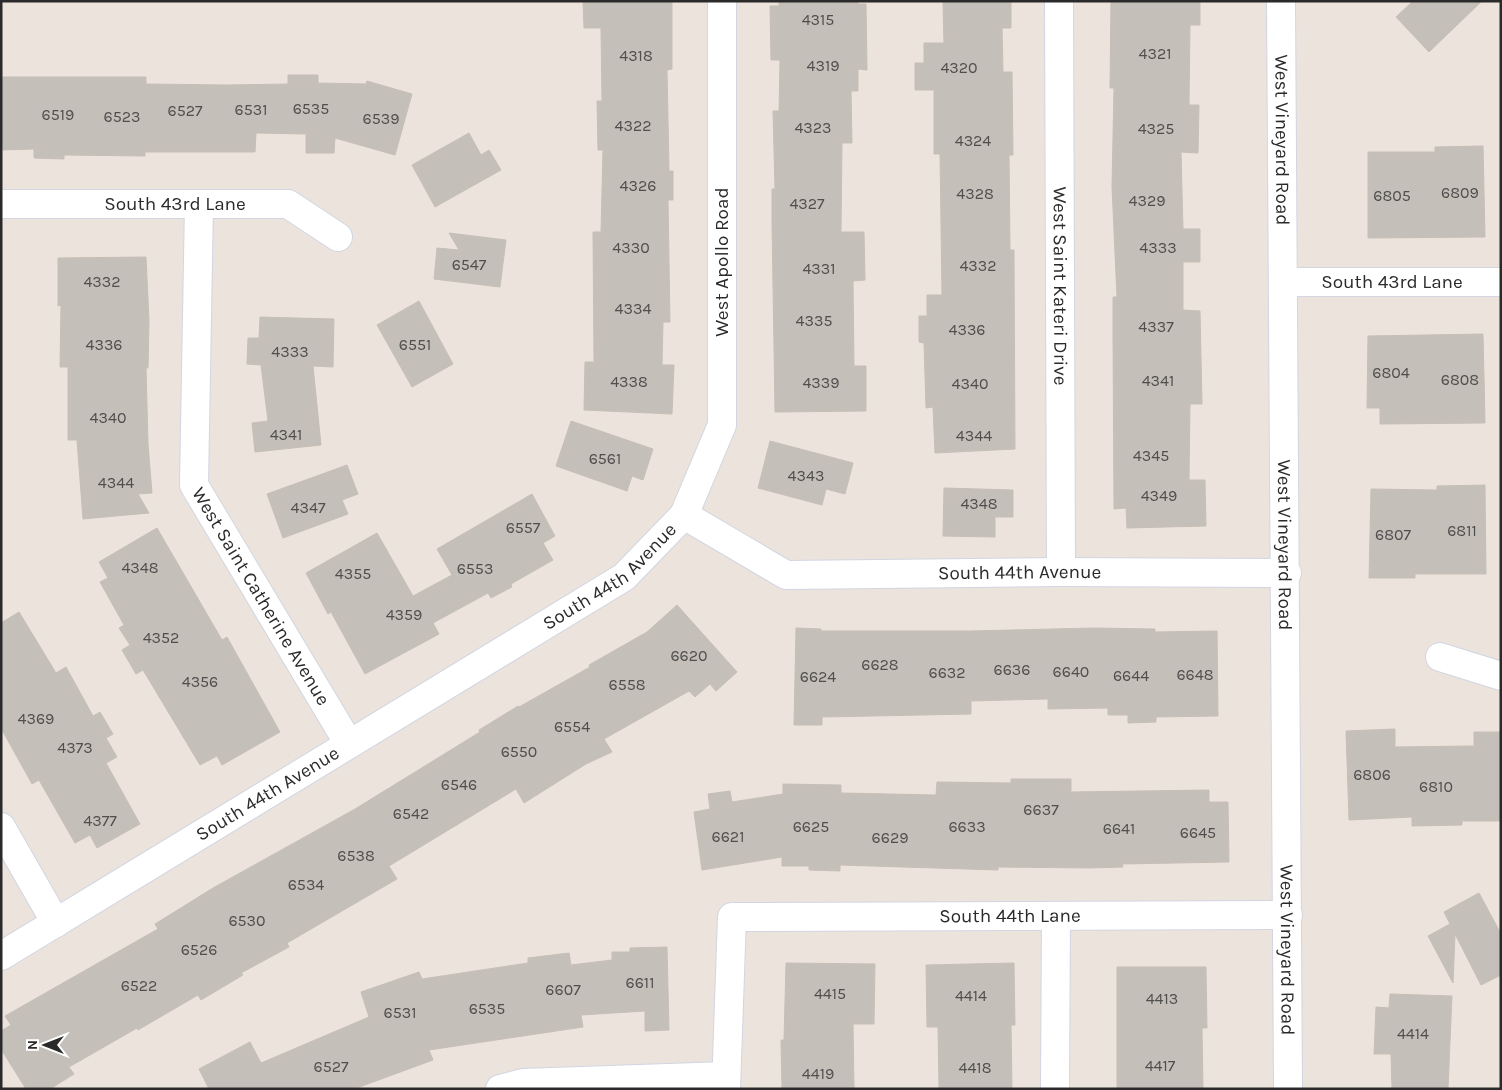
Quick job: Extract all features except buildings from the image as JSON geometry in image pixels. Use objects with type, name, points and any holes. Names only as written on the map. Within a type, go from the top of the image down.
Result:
[{"type":"street","name":"West Apollo Road","points":[[684,515],[722,425],[722,1]]},
{"type":"street","name":"West Saint Kateri Drive","points":[[1059,1],[1061,572]]},
{"type":"street","name":"West Vineyard Road","points":[[1281,1],[1287,573],[1288,1089]]},
{"type":"street","name":"South 43rd Lane","points":[[1,204],[288,204],[338,237]]},
{"type":"street","name":"West Saint Catherine Avenue","points":[[199,204],[194,485],[349,744]]},
{"type":"street","name":"South 43rd Lane","points":[[1283,282],[1501,282]]},
{"type":"street","name":"South 44th Avenue","points":[[1,956],[624,576],[684,515],[786,575],[1061,572],[1287,573]]},
{"type":"street","points":[[1440,657],[1501,676]]},
{"type":"street","points":[[1,827],[56,924]]},
{"type":"street","name":"South 44th Lane","points":[[726,1082],[732,917],[1288,915]]},
{"type":"street","points":[[1055,1089],[1056,917]]},
{"type":"street","points":[[500,1089],[523,1083],[726,1082]]}]
